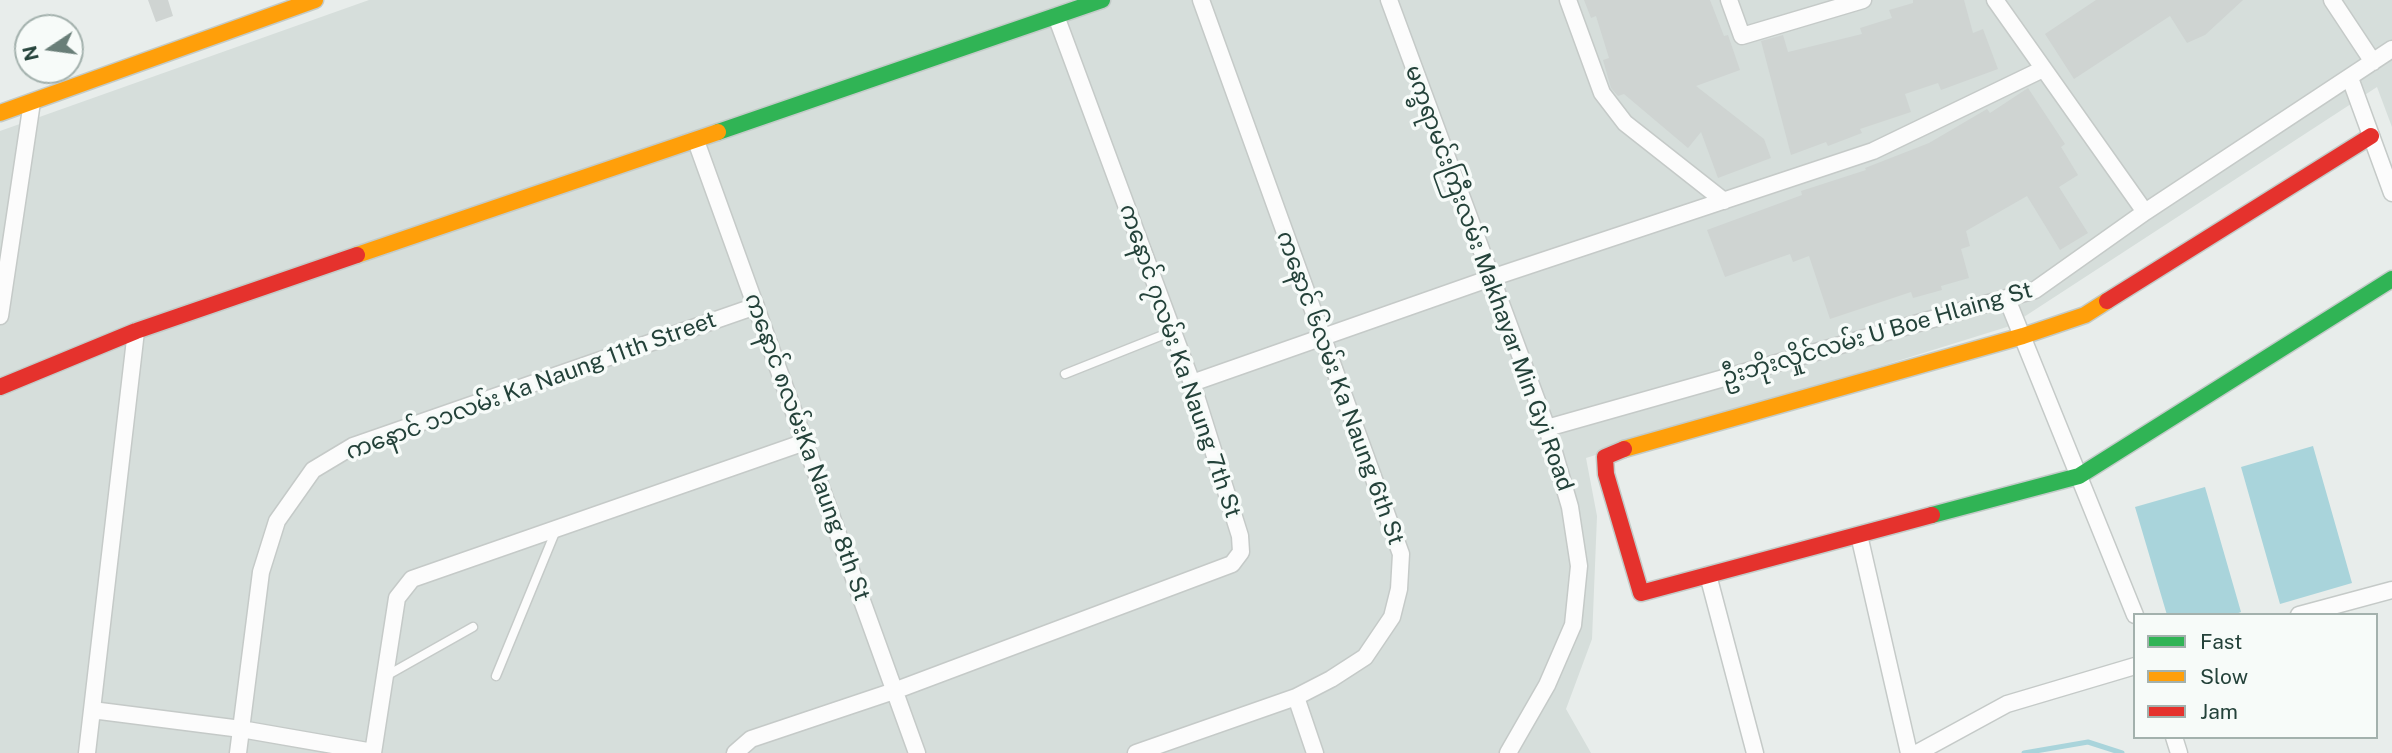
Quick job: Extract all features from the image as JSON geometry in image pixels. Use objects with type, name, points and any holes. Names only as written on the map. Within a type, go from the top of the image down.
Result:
[{"type":"street","points":[[0,113],[315,0]]},
{"type":"street","points":[[0,387],[136,331],[1102,0]]},
{"type":"street","name":"ကနောင် ၆လမ်း Ka Naung 6th St","points":[[1136,753],[1296,697],[1331,679],[1364,657],[1392,617],[1399,589],[1401,554],[1201,0]]},
{"type":"street","name":"မက္ခရာမင်းကြီးလမ်း Makhayar Min Gyi Road","points":[[1389,0],[1547,428],[1570,507],[1580,566],[1573,625],[1548,685],[1508,753]]},
{"type":"street","points":[[1568,0],[1602,93],[1625,123],[1724,201]]},
{"type":"street","points":[[1729,0],[1742,36],[1863,0]]},
{"type":"street","points":[[1995,0],[2145,212]]},
{"type":"street","points":[[2332,0],[2373,62]]},
{"type":"street","name":"ကနောင် ၇လမ်း Ka Naung 7th St","points":[[735,753],[751,739],[894,691],[1232,564],[1241,552],[1240,536],[1192,383],[1056,16]]},
{"type":"street","name":"ဦးဘိုးလှိုင်လမ်း U Boe Hlaing St","points":[[1547,428],[2035,290],[2145,212],[2392,49]]},
{"type":"street","points":[[1192,383],[1492,278],[1873,151],[2043,69]]},
{"type":"street","points":[[2350,78],[2392,193]]},
{"type":"street","points":[[0,316],[32,102]]},
{"type":"street","points":[[2371,136],[2085,315],[2023,336],[1611,453],[1605,457],[1606,474],[1641,593],[2079,476],[2392,279]]},
{"type":"street","name":"ကနောင် ၈လမ်းKa Naung 8th St","points":[[696,141],[917,753]]},
{"type":"street","points":[[2007,299],[2134,613]]},
{"type":"street","name":"ကနောင် ၁၁လမ်း Ka Naung 11th Street","points":[[238,753],[261,572],[277,521],[313,470],[353,446],[756,306]]},
{"type":"street","points":[[87,753],[136,331]]},
{"type":"street","points":[[92,710],[242,729],[373,752],[397,598],[412,579],[805,442]]},
{"type":"street","points":[[1859,535],[1909,753]]},
{"type":"street","points":[[1707,575],[1755,753]]},
{"type":"street","points":[[2306,613],[2392,590]]},
{"type":"street","points":[[1917,753],[2007,704],[2133,667]]},
{"type":"street","points":[[1296,697],[1315,753]]},
{"type":"lane","points":[[1065,374],[1173,331]]},
{"type":"lane","points":[[496,676],[557,527]]},
{"type":"lane","points":[[386,676],[473,627]]},
{"type":"shaded area","points":[[369,0],[2392,0],[2392,127],[2377,87],[2010,326],[1586,458],[1597,516],[1592,639],[1566,709],[1591,753],[0,753],[0,131]]},
{"type":"water","points":[[2313,446],[2352,583],[2280,604],[2241,467]]},
{"type":"water","points":[[2205,487],[2241,612],[2166,613],[2135,507]]},
{"type":"building","points":[[148,0],[168,0],[173,16],[156,22]]},
{"type":"building","points":[[1584,0],[1710,0],[1724,36],[1728,35],[1740,70],[1696,86],[1764,139],[1771,158],[1718,178],[1701,132],[1688,148],[1624,94],[1618,96],[1611,88],[1603,60],[1609,58],[1596,16],[1591,18]]},
{"type":"building","points":[[1913,0],[1964,0],[1973,33],[1983,29],[1998,69],[1941,90],[1938,83],[1905,94],[1911,112],[1860,129],[1862,133],[1828,146],[1826,142],[1791,155],[1761,41],[1783,35],[1788,52],[1862,34],[1860,28],[1892,18],[1889,10],[1913,3]]},
{"type":"building","points":[[2096,0],[2243,0],[2205,35],[2187,43],[2170,16],[2074,79],[2045,34]]},
{"type":"building","points":[[2028,88],[2065,144],[2061,147],[2078,175],[2059,187],[2088,233],[2060,250],[2027,196],[1966,231],[1970,246],[1961,249],[1969,278],[1941,286],[1942,290],[1913,298],[1911,292],[1830,319],[1809,256],[1793,262],[1790,254],[1725,277],[1707,230],[1802,195],[1801,191],[1866,170],[1865,168],[1929,143],[1987,109],[1990,113]]},
{"type":"waterway","points":[[2024,753],[2088,742],[2122,753]]},
{"type":"traffic: fast","points":[[718,132],[1102,0]]},
{"type":"traffic: fast","points":[[1932,515],[2079,476],[2392,279]]},
{"type":"traffic: slow","points":[[0,113],[315,0]]},
{"type":"traffic: slow","points":[[357,255],[718,132]]},
{"type":"traffic: slow","points":[[1624,449],[2023,336],[2085,315],[2107,301]]},
{"type":"traffic: jam","points":[[2107,301],[2371,136]]},
{"type":"traffic: jam","points":[[0,387],[136,331],[357,255]]},
{"type":"traffic: jam","points":[[1624,449],[1605,457],[1606,474],[1641,593],[1932,515]]}]
